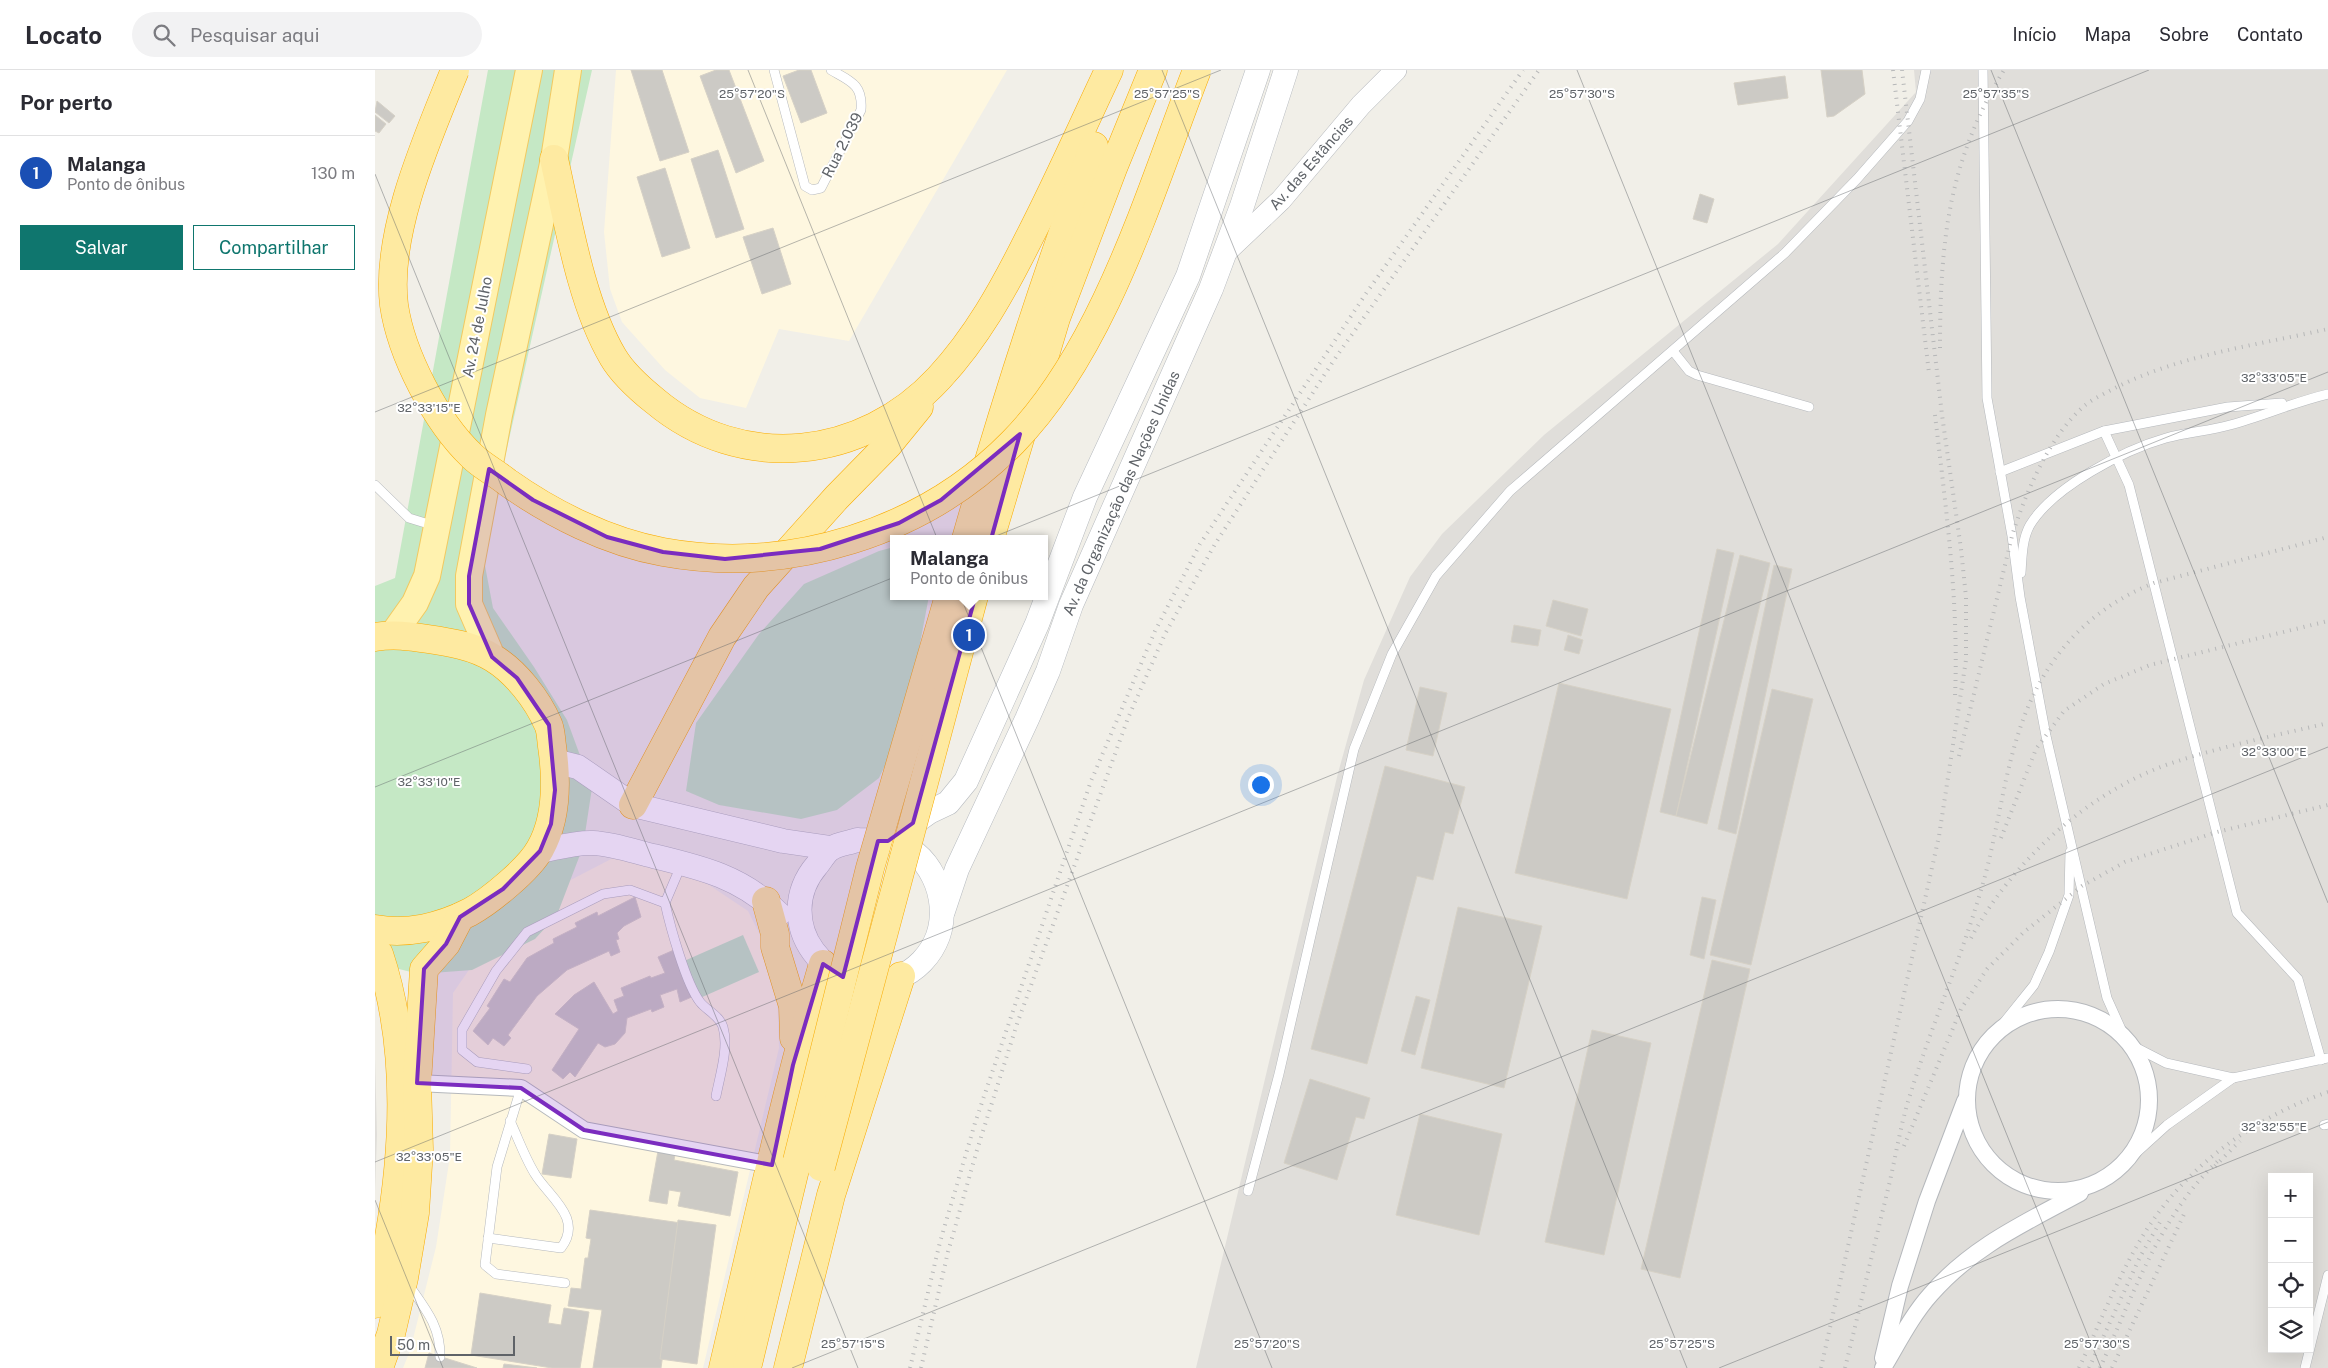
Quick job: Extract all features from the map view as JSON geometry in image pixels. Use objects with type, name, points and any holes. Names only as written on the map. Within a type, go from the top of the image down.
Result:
[{"type":"highway","points":[[455,70],[416,172],[397,236],[394,269],[394,306],[417,378],[449,428],[472,456],[533,500],[607,537],[663,552],[725,558],[770,557],[820,549],[899,523],[941,500],[1012,443],[1042,409],[1078,357],[1123,262],[1197,70]]},
{"type":"highway","points":[[556,148],[568,223],[599,328],[614,359],[640,388],[673,416],[694,427],[735,443],[767,449],[799,450],[859,435],[914,403],[966,347],[999,298],[1064,172],[1109,70]]},
{"type":"highway","points":[[967,535],[1000,420],[1058,243],[1124,70]]},
{"type":"highway","points":[[991,535],[1056,318],[1153,70]]},
{"type":"highway","points":[[633,805],[721,637],[756,587],[826,508],[888,445],[916,413],[939,378]]},
{"type":"highway","points":[[747,1368],[870,868],[948,600]]},
{"type":"highway","points":[[723,1368],[797,1164],[973,600]]},
{"type":"highway","points":[[375,929],[391,932],[427,928],[460,917],[484,904],[503,889],[539,851],[551,824],[555,790],[554,761],[549,725],[534,699],[517,678],[492,657],[452,642],[384,635]]},
{"type":"highway","points":[[766,901],[775,934],[775,946],[793,1006],[797,1164],[771,1368]]},
{"type":"highway","points":[[379,1368],[391,1334],[404,1278],[415,1213],[419,1150],[417,1083],[424,970],[445,944],[460,917]]},
{"type":"highway","points":[[375,951],[379,954],[390,989],[397,1031],[401,1078],[399,1141],[394,1199],[375,1304]]},
{"type":"highway","points":[[793,1065],[823,964]]},
{"type":"highway","points":[[788,1368],[831,1195],[901,976]]},
{"type":"main road","name":"Av. 24 de Julho","points":[[384,635],[415,603],[427,576],[529,70]]},
{"type":"main road","points":[[492,657],[469,604],[469,576],[499,415],[556,148],[569,70]]},
{"type":"main road","name":"Av. da Organização das Nações Unidas","points":[[1048,595],[1085,497],[1188,276],[1258,70]]},
{"type":"main road","name":"Av. da Organização das Nações Unidas","points":[[943,911],[957,869],[1048,671],[1071,605],[1211,289],[1242,206],[1287,70]]},
{"type":"main road","name":"Av. da Organização das Nações Unidas","points":[[888,841],[929,812],[948,803],[966,781],[1046,600]]},
{"type":"main road","points":[[539,851],[591,843],[608,845],[699,867],[738,882],[766,901],[806,942],[823,964],[837,974],[852,980],[869,983],[886,981],[901,976],[915,968],[927,956],[941,928],[943,911],[939,888],[927,867],[910,851],[888,841],[857,840],[831,848],[783,841],[633,805],[578,767],[554,761]]},
{"type":"main road","points":[[806,942],[800,917],[802,892],[812,870],[831,848]]},
{"type":"street","name":"Av. das Estâncias","points":[[1224,254],[1281,200],[1361,105],[1396,70]]},
{"type":"street","points":[[2059,1008],[2083,1012],[2106,1022],[2128,1041],[2143,1067],[2149,1092],[2149,1101],[2148,1118],[2139,1143],[2124,1164],[2097,1183],[2015,1226],[1985,1245],[1958,1267],[1930,1294],[1882,1368],[1903,1277],[1927,1201],[1967,1097],[1974,1064],[1993,1036],[2012,1021],[2027,1015],[2059,1008]]},
{"type":"street","points":[[417,1083],[521,1088],[584,1130],[797,1164]]},
{"type":"street","points":[[1967,1097],[1968,1116],[1978,1142],[1994,1165],[2008,1176],[2025,1185],[2061,1192],[2079,1190],[2097,1183]]},
{"type":"lane","name":"Rua 2.039","points":[[773,70],[805,186],[812,190],[821,188],[861,110],[862,95],[854,84],[831,70]]},
{"type":"lane","points":[[1248,1191],[1279,1074],[1354,749],[1392,654],[1436,576],[1510,491],[1785,253],[1857,179],[1908,120],[1920,99],[1926,70]]},
{"type":"lane","points":[[1983,70],[1987,398],[2020,597],[2046,736],[2107,998],[2128,1041],[2166,1063],[2233,1078]]},
{"type":"lane","points":[[1673,351],[1689,371],[1697,375],[1809,407]]},
{"type":"lane","points":[[2020,597],[2022,556],[2029,526],[2053,497],[2067,486],[2144,445],[2166,438],[2230,425],[2295,402],[2328,394]]},
{"type":"lane","points":[[2000,472],[2103,431],[2228,407],[2295,402]]},
{"type":"lane","points":[[2103,431],[2129,485],[2237,913],[2297,979],[2324,1059],[2233,1078],[2167,1125],[2124,1164]]},
{"type":"lane","points":[[375,485],[409,518],[437,527]]},
{"type":"lane","points":[[1993,1036],[2034,985],[2049,952],[2069,895],[2071,842]]},
{"type":"lane","points":[[682,863],[665,903],[671,930],[700,1002],[723,1026],[725,1047],[716,1096]]},
{"type":"lane","points":[[527,1069],[477,1062],[462,1050],[461,1030],[496,971],[527,932],[603,894],[630,890],[665,903]]},
{"type":"lane","points":[[521,1088],[497,1167],[485,1265],[496,1274],[565,1283]]},
{"type":"lane","points":[[489,1238],[561,1248],[567,1240],[567,1222],[563,1206],[535,1175],[510,1121]]},
{"type":"lane","points":[[2305,1368],[2324,1309],[2328,1275]]},
{"type":"lane","points":[[404,1278],[435,1322],[440,1343],[440,1357]]},
{"type":"highlighted area","points":[[1020,434],[913,823],[888,841],[878,841],[843,977],[823,964],[793,1065],[772,1165],[584,1130],[521,1088],[417,1083],[424,969],[446,944],[460,917],[503,889],[540,851],[551,824],[555,790],[549,725],[517,678],[492,657],[469,604],[469,576],[489,469],[533,500],[607,537],[663,552],[725,559],[820,549],[899,523],[941,500]]},
{"type":"shaded area","points":[[616,70],[1007,70],[849,341],[779,329],[746,408],[700,398],[665,370],[622,322],[610,289],[604,232]]},
{"type":"shaded area","points":[[1914,70],[2328,70],[2328,1368],[1196,1368],[1338,773],[1364,680],[1410,577],[1442,534],[1544,435],[1778,244],[1916,92]]},
{"type":"shaded area","points":[[615,857],[703,881],[748,911],[769,953],[777,992],[779,1048],[703,1368],[403,1368],[410,1351],[436,1247],[450,1156],[453,993],[509,912]]},
{"type":"shaded area","points":[[375,1059],[377,1135],[375,1190]]},
{"type":"green space","points":[[488,70],[592,70],[483,555],[493,608],[534,667],[567,720],[592,788],[583,847],[557,915],[535,939],[472,970],[419,974],[375,963],[375,586],[395,578]]},
{"type":"green space","points":[[890,548],[890,600],[928,600],[918,654],[918,704],[903,728],[879,778],[837,810],[801,819],[719,805],[686,791],[696,723],[759,634],[804,584],[879,551]]},
{"type":"green space","points":[[743,935],[759,972],[700,998],[684,961]]},
{"type":"building","points":[[631,70],[662,70],[689,152],[660,161]]},
{"type":"building","points":[[716,70],[729,70],[764,161],[736,173],[700,76]]},
{"type":"building","points":[[799,70],[811,70],[827,113],[801,123],[783,76]]},
{"type":"building","points":[[1821,70],[1862,70],[1865,94],[1834,116],[1827,117]]},
{"type":"building","points":[[1785,76],[1788,98],[1738,105],[1734,83]]},
{"type":"building","points":[[377,101],[395,116],[389,123],[375,112]]},
{"type":"building","points":[[375,115],[386,124],[379,133],[375,131]]},
{"type":"building","points":[[718,150],[744,229],[716,238],[691,159]]},
{"type":"building","points":[[665,168],[690,248],[662,257],[637,177]]},
{"type":"building","points":[[1700,194],[1714,199],[1707,223],[1693,219]]},
{"type":"building","points":[[773,228],[791,284],[762,294],[743,237]]},
{"type":"building","points":[[1717,549],[1734,553],[1676,816],[1660,812]]},
{"type":"building","points":[[1740,555],[1770,563],[1707,824],[1676,816]]},
{"type":"building","points":[[1774,565],[1792,569],[1736,834],[1718,829]]},
{"type":"building","points":[[1553,600],[1588,609],[1581,636],[1546,626]]},
{"type":"building","points":[[1514,625],[1541,630],[1538,646],[1511,642]]},
{"type":"building","points":[[1568,635],[1583,640],[1579,654],[1564,650]]},
{"type":"building","points":[[1559,683],[1671,709],[1627,899],[1515,873]]},
{"type":"building","points":[[1420,687],[1447,693],[1433,756],[1406,750]]},
{"type":"building","points":[[1772,689],[1813,699],[1751,965],[1710,955]]},
{"type":"building","points":[[1385,766],[1465,787],[1453,834],[1445,832],[1433,880],[1417,876],[1367,1064],[1311,1049]]},
{"type":"building","points":[[635,897],[641,917],[624,926],[617,933],[619,939],[616,940],[620,952],[611,956],[609,951],[567,970],[537,996],[508,1035],[511,1038],[504,1046],[493,1038],[488,1045],[473,1031],[490,1008],[487,1006],[504,979],[510,982],[527,958],[554,943],[553,939],[577,927],[575,923],[597,912],[598,916]]},
{"type":"building","points":[[1702,897],[1716,900],[1704,959],[1690,955]]},
{"type":"building","points":[[1458,907],[1542,926],[1504,1088],[1421,1068]]},
{"type":"building","points":[[674,950],[694,996],[680,1002],[677,989],[660,995],[664,1007],[652,1012],[651,1009],[627,1018],[625,1033],[615,1044],[605,1047],[598,1043],[575,1077],[570,1072],[563,1079],[552,1070],[579,1029],[555,1014],[574,995],[594,982],[613,1014],[618,1011],[614,1000],[624,996],[621,988],[650,976],[651,978],[665,973],[658,957]]},
{"type":"building","points":[[1712,960],[1750,969],[1680,1278],[1641,1269]]},
{"type":"building","points":[[1416,996],[1430,1000],[1415,1055],[1401,1051]]},
{"type":"building","points":[[1592,1030],[1651,1043],[1604,1255],[1545,1242]]},
{"type":"building","points":[[1310,1079],[1370,1098],[1364,1119],[1356,1117],[1337,1180],[1284,1163]]},
{"type":"building","points":[[1420,1114],[1502,1134],[1479,1235],[1396,1215]]},
{"type":"building","points":[[549,1134],[577,1139],[571,1178],[542,1174]]},
{"type":"building","points":[[658,1151],[675,1154],[674,1160],[738,1172],[730,1216],[678,1206],[681,1192],[669,1190],[667,1204],[649,1201]]},
{"type":"building","points":[[590,1210],[681,1223],[661,1368],[593,1368],[602,1310],[568,1306],[571,1288],[581,1289],[585,1258],[588,1258],[591,1239],[586,1238]]},
{"type":"building","points":[[678,1220],[716,1225],[697,1364],[660,1359]]},
{"type":"building","points":[[480,1293],[551,1305],[548,1323],[561,1325],[564,1308],[589,1312],[580,1368],[552,1368],[471,1355]]},
{"type":"building","points":[[429,1353],[477,1368],[425,1368]]},
{"type":"building","points":[[504,1364],[537,1368],[503,1368]]},
{"type":"railway","points":[[910,1368],[940,1242],[975,1123],[1091,781],[1155,631],[1200,544],[1365,295],[1523,70]]},
{"type":"railway","points":[[921,1368],[948,1252],[977,1150],[1017,1024],[1128,718],[1165,634],[1215,544],[1336,357],[1539,70]]},
{"type":"railway","points":[[1893,70],[1929,373]]},
{"type":"railway","points":[[1821,1368],[1939,836],[1966,660],[1966,597],[1961,549],[1942,415],[1902,70]]},
{"type":"railway","points":[[1940,348],[1942,273],[1945,238],[1951,204],[1970,137],[1985,104],[2004,70]]},
{"type":"railway","points":[[1959,756],[2017,520],[2031,485],[2049,450],[2071,419],[2083,407],[2098,397],[2166,367],[2219,352],[2328,329]]},
{"type":"railway","points":[[1935,415],[1953,591],[1956,661],[1955,696]]},
{"type":"railway","points":[[1845,1368],[1907,1103],[1965,941],[1981,890],[2012,754],[2020,728],[2030,702],[2043,677],[2065,646],[2090,621],[2105,609],[2137,591],[2154,583],[2328,537]]},
{"type":"railway","points":[[2001,838],[2036,749],[2064,711],[2104,684],[2150,665],[2328,621]]},
{"type":"railway","points":[[1971,938],[2007,883],[2029,858],[2053,834],[2107,794],[2136,778],[2166,765],[2246,742],[2328,723]]},
{"type":"railway","points":[[1904,1146],[1961,1009],[1987,969],[2024,932],[2082,886],[2125,862],[2217,832],[2328,805]]},
{"type":"railway","points":[[2079,1368],[2135,1250],[2161,1210],[2180,1187],[2201,1166],[2248,1130],[2274,1115],[2328,1092]]},
{"type":"railway","points":[[2215,1166],[2240,1141]]},
{"type":"railway","points":[[2100,1368],[2149,1258],[2164,1231],[2180,1205],[2219,1160]]},
{"type":"railway","points":[[2112,1368],[2186,1210]]},
{"type":"railway","points":[[2089,1368],[2140,1257],[2160,1222]]},
{"type":"place","name":"Malanga","points":[[969,635]]}]
